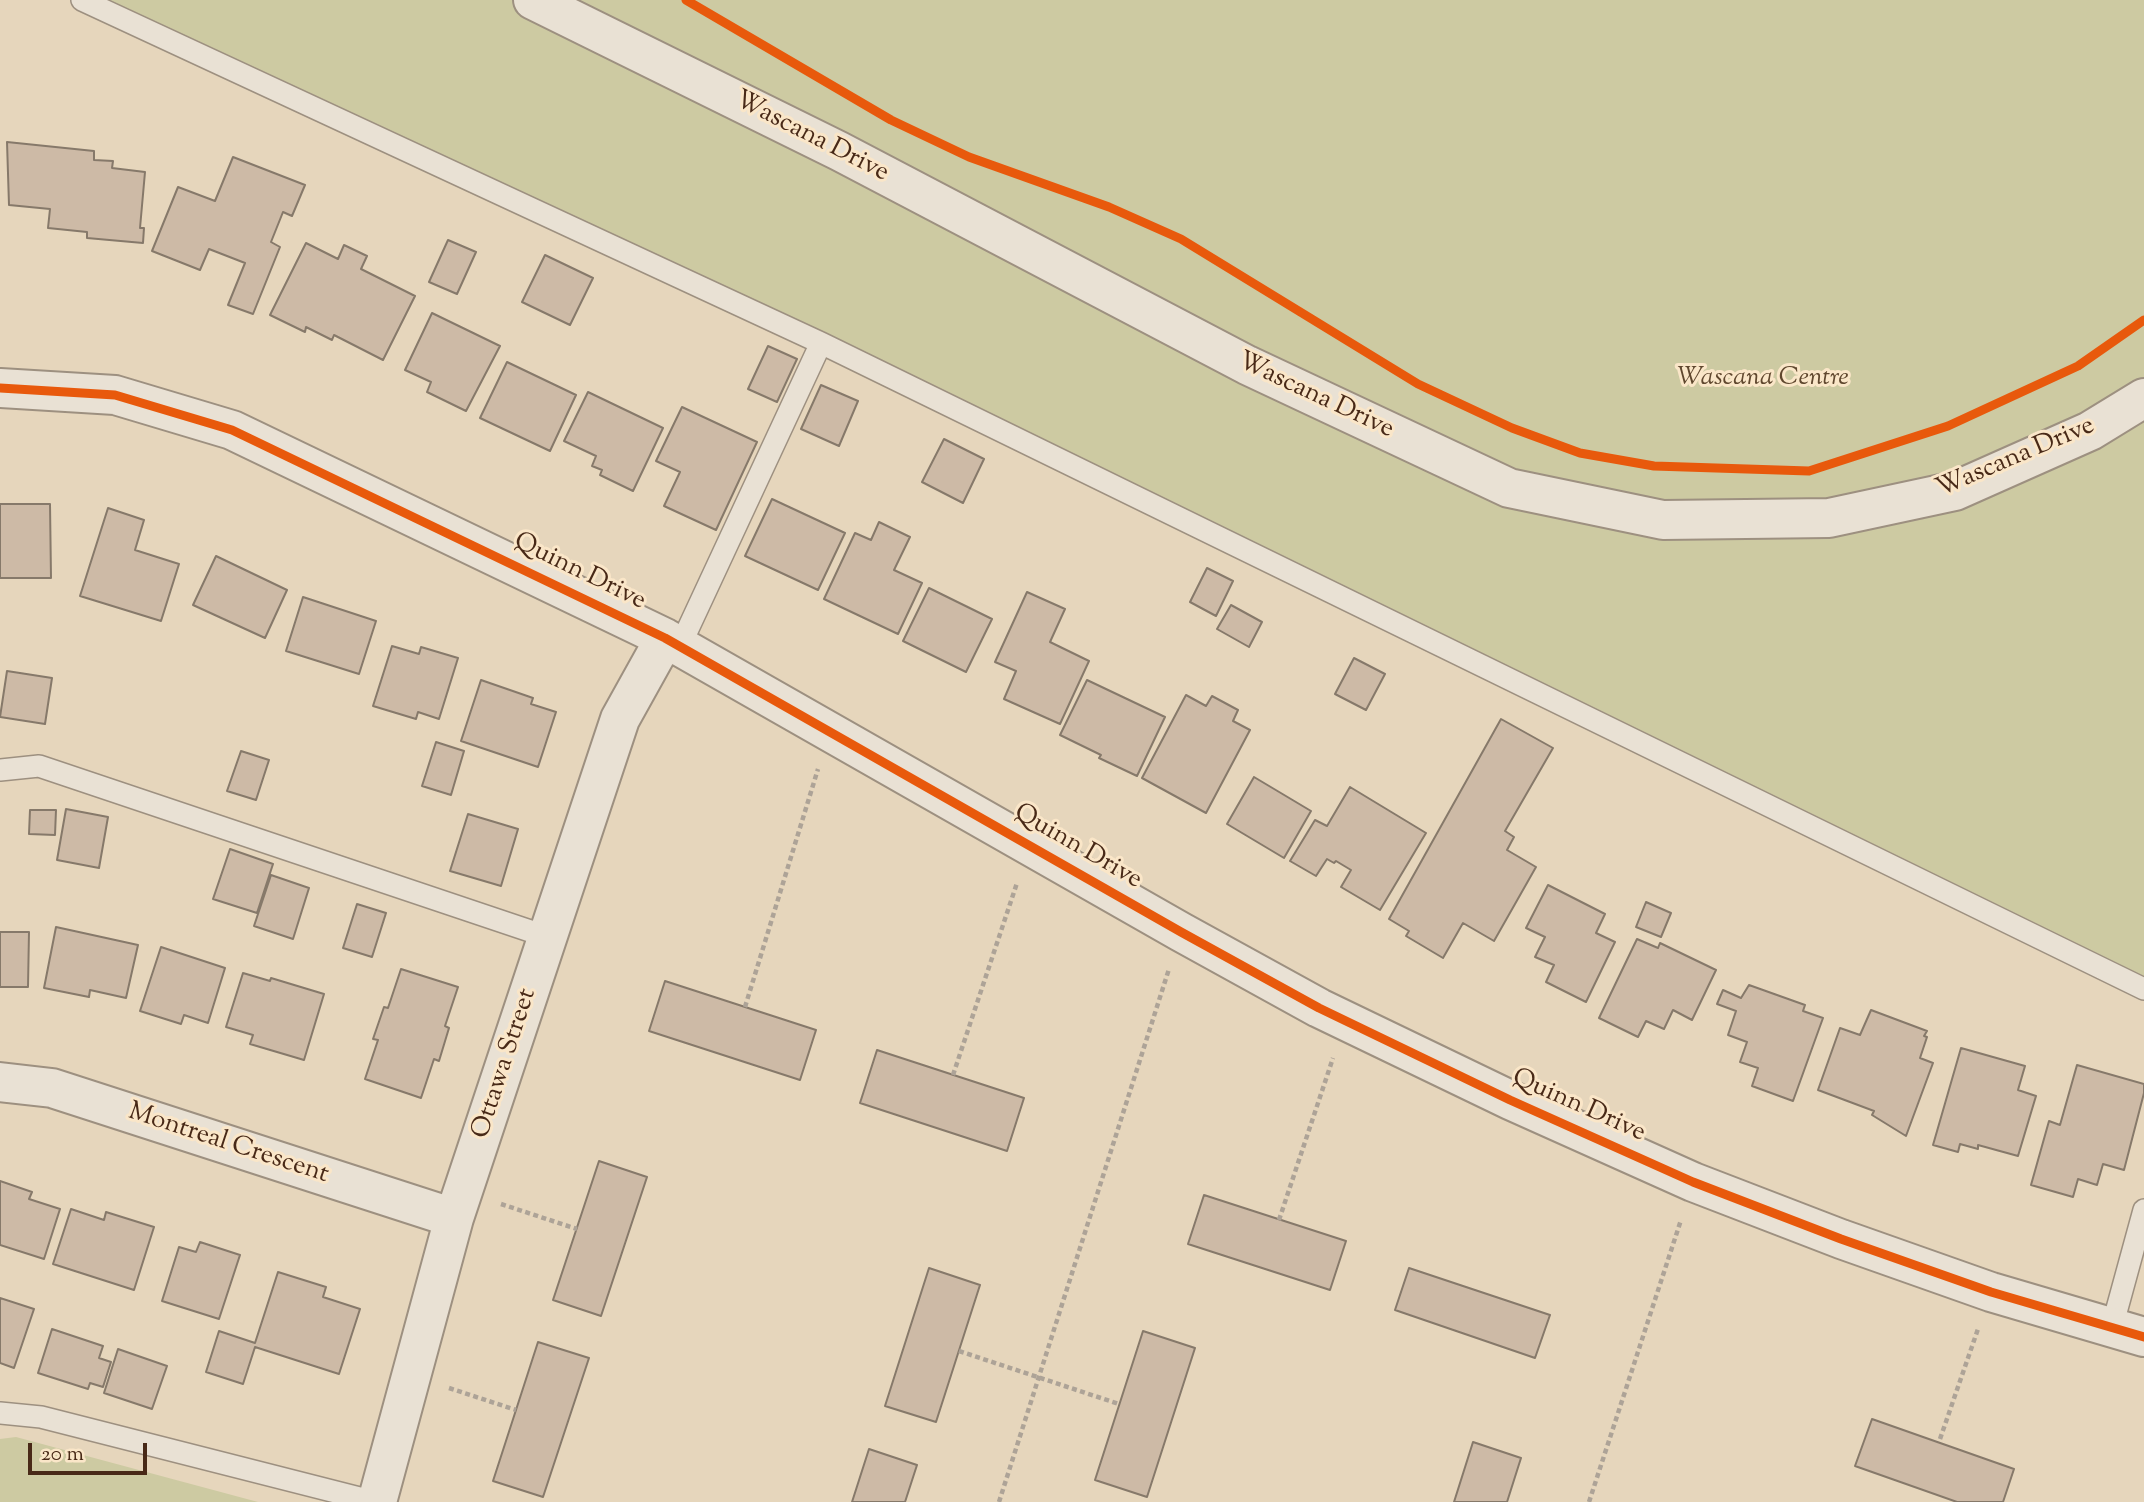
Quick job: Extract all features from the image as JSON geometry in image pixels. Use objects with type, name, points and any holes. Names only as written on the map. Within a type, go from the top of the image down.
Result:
[{"type":"street","name":"Wascana Drive","points":[[533,0],[851,157],[1247,365],[1509,488],[1663,520],[1829,518],[1955,491],[2090,431],[2144,398]]},
{"type":"street","name":"Quinn Drive","points":[[0,388],[115,395],[232,430],[672,642],[1181,932],[1346,1020],[1510,1100],[1693,1182],[1841,1239],[1991,1292],[2128,1332]]},
{"type":"street","name":"Ottawa Street","points":[[376,1502],[459,1205],[620,719],[672,642]]},
{"type":"street","name":"Montreal Crescent","points":[[0,1082],[52,1088],[459,1205]]},
{"type":"lane","points":[[82,0],[821,342],[2144,989]]},
{"type":"lane","points":[[672,642],[821,342]]},
{"type":"lane","points":[[0,770],[39,766],[548,937]]},
{"type":"lane","points":[[2128,1332],[2144,1210]]},
{"type":"lane","points":[[0,1413],[41,1417],[376,1502]]},
{"type":"path","points":[[745,1007],[830,732]]},
{"type":"path","points":[[953,1074],[1030,846]]},
{"type":"path","points":[[999,1502],[1181,932]]},
{"type":"path","points":[[1279,1220],[1346,1020]]},
{"type":"path","points":[[1589,1502],[1693,1182]]},
{"type":"path","points":[[459,1205],[577,1229]]},
{"type":"path","points":[[1940,1439],[1991,1292]]},
{"type":"path","points":[[959,1351],[1119,1404]]},
{"type":"path","points":[[412,1376],[516,1410]]},
{"type":"green space","name":"Wascana Centre","points":[[82,0],[2144,0],[2144,989]]},
{"type":"green space","points":[[16,1437],[258,1502],[0,1502],[0,1439]]},
{"type":"building","points":[[7,142],[94,151],[94,160],[113,161],[112,168],[145,172],[140,228],[144,228],[143,243],[87,238],[87,232],[48,228],[50,209],[9,205]]},
{"type":"building","points":[[233,157],[305,185],[292,216],[283,212],[271,242],[280,247],[253,314],[228,305],[245,263],[209,249],[200,270],[152,251],[178,187],[215,201]]},
{"type":"building","points":[[448,240],[476,252],[457,294],[429,282]]},
{"type":"building","points":[[306,243],[338,259],[344,245],[367,256],[361,269],[415,296],[383,360],[334,335],[332,340],[306,327],[305,332],[270,315]]},
{"type":"building","points":[[545,255],[593,278],[570,325],[522,302]]},
{"type":"building","points":[[432,313],[500,346],[466,411],[427,392],[431,382],[405,370]]},
{"type":"building","points":[[768,346],[797,359],[777,402],[748,389]]},
{"type":"building","points":[[507,362],[576,395],[550,451],[480,418]]},
{"type":"building","points":[[821,385],[858,401],[839,446],[801,429]]},
{"type":"building","points":[[588,392],[663,428],[633,491],[600,475],[602,470],[592,466],[596,456],[564,441]]},
{"type":"building","points":[[682,407],[757,442],[716,530],[664,506],[680,472],[656,461]]},
{"type":"building","points":[[944,439],[984,459],[963,503],[922,482]]},
{"type":"building","points":[[772,499],[845,533],[818,590],[745,556]]},
{"type":"building","points":[[0,504],[50,504],[51,578],[0,578]]},
{"type":"building","points":[[108,508],[144,520],[135,550],[179,564],[161,621],[80,596]]},
{"type":"building","points":[[879,522],[910,537],[894,570],[922,583],[898,634],[824,599],[855,533],[871,540]]},
{"type":"building","points":[[216,556],[287,590],[265,638],[193,605]]},
{"type":"building","points":[[1207,568],[1233,581],[1216,616],[1190,602]]},
{"type":"building","points":[[929,588],[992,619],[966,672],[903,641]]},
{"type":"building","points":[[1027,592],[1065,609],[1050,642],[1089,661],[1060,724],[1004,699],[1016,671],[995,662]]},
{"type":"building","points":[[303,597],[376,621],[359,674],[286,651]]},
{"type":"building","points":[[1231,605],[1262,622],[1249,647],[1217,629]]},
{"type":"building","points":[[392,646],[419,654],[421,647],[458,658],[439,719],[418,712],[416,719],[373,706]]},
{"type":"building","points":[[1354,658],[1385,674],[1366,710],[1335,694]]},
{"type":"building","points":[[7,671],[52,678],[45,724],[0,717]]},
{"type":"building","points":[[481,680],[533,698],[531,704],[556,712],[538,767],[461,741]]},
{"type":"building","points":[[1087,680],[1165,717],[1137,776],[1060,735]]},
{"type":"building","points":[[1186,695],[1206,706],[1212,696],[1238,710],[1233,721],[1250,730],[1206,813],[1142,778]]},
{"type":"building","points":[[1501,719],[1553,748],[1505,831],[1514,837],[1507,850],[1536,867],[1494,941],[1463,923],[1443,958],[1406,936],[1409,931],[1389,919]]},
{"type":"building","points":[[436,742],[464,751],[451,795],[422,786]]},
{"type":"building","points":[[241,751],[269,760],[256,800],[227,791]]},
{"type":"building","points":[[1254,777],[1311,811],[1284,858],[1227,824]]},
{"type":"building","points":[[1350,787],[1426,833],[1380,910],[1341,887],[1351,870],[1336,861],[1334,863],[1327,859],[1316,876],[1290,861],[1315,820],[1327,826]]},
{"type":"building","points":[[66,809],[108,817],[99,868],[57,860]]},
{"type":"building","points":[[30,810],[56,810],[55,835],[29,834]]},
{"type":"building","points":[[468,814],[518,829],[501,886],[450,871]]},
{"type":"building","points":[[230,849],[273,864],[257,913],[213,899]]},
{"type":"building","points":[[271,875],[309,888],[293,939],[254,926]]},
{"type":"building","points":[[1548,885],[1605,914],[1596,933],[1615,942],[1586,1002],[1546,982],[1554,965],[1535,957],[1545,937],[1526,928]]},
{"type":"building","points":[[1646,902],[1671,913],[1661,937],[1636,927]]},
{"type":"building","points":[[357,904],[386,913],[372,957],[343,948]]},
{"type":"building","points":[[56,927],[138,945],[126,998],[90,990],[89,997],[44,988]]},
{"type":"building","points":[[0,932],[29,932],[28,987],[0,987]]},
{"type":"building","points":[[1637,939],[1658,948],[1660,943],[1716,970],[1692,1020],[1673,1010],[1664,1029],[1646,1021],[1638,1037],[1599,1018]]},
{"type":"building","points":[[161,947],[225,968],[208,1023],[184,1015],[181,1024],[140,1011]]},
{"type":"building","points":[[401,969],[458,987],[445,1026],[449,1028],[439,1061],[434,1059],[421,1098],[365,1079],[378,1040],[373,1039],[384,1007],[388,1008]]},
{"type":"building","points":[[243,973],[270,981],[271,978],[324,994],[304,1060],[250,1044],[253,1035],[226,1027]]},
{"type":"building","points":[[665,981],[816,1030],[800,1080],[649,1031]]},
{"type":"building","points":[[1749,985],[1805,1005],[1803,1011],[1823,1018],[1793,1101],[1752,1086],[1758,1068],[1740,1062],[1747,1042],[1728,1035],[1736,1011],[1717,1004],[1723,990],[1741,998]]},
{"type":"building","points":[[1871,1010],[1927,1031],[1920,1058],[1933,1063],[1906,1136],[1872,1115],[1874,1111],[1818,1090],[1840,1028],[1860,1035]]},
{"type":"building","points":[[1961,1048],[2025,1066],[2018,1090],[2036,1096],[2018,1156],[1978,1145],[1978,1149],[1960,1144],[1958,1152],[1933,1145]]},
{"type":"building","points":[[877,1050],[1024,1098],[1007,1151],[860,1103]]},
{"type":"building","points":[[2077,1065],[2144,1084],[2144,1093],[2124,1170],[2103,1164],[2097,1185],[2078,1179],[2073,1197],[2031,1185],[2049,1121],[2060,1125]]},
{"type":"building","points":[[599,1161],[647,1177],[601,1316],[553,1300]]},
{"type":"building","points":[[0,1181],[32,1192],[29,1199],[60,1209],[44,1259],[0,1245]]},
{"type":"building","points":[[1204,1195],[1346,1241],[1330,1290],[1188,1244]]},
{"type":"building","points":[[71,1209],[104,1220],[106,1212],[154,1227],[134,1290],[53,1264]]},
{"type":"building","points":[[200,1242],[240,1255],[219,1319],[162,1301],[179,1247],[196,1252]]},
{"type":"building","points":[[929,1268],[980,1285],[936,1422],[885,1406]]},
{"type":"building","points":[[1409,1268],[1550,1315],[1535,1358],[1395,1310]]},
{"type":"building","points":[[278,1272],[326,1287],[323,1297],[360,1309],[339,1374],[255,1347],[243,1384],[206,1372],[219,1331],[255,1343]]},
{"type":"building","points":[[0,1298],[34,1309],[14,1368],[0,1363]]},
{"type":"building","points":[[52,1329],[103,1346],[99,1358],[111,1362],[103,1387],[90,1383],[88,1389],[38,1373]]},
{"type":"building","points":[[1143,1331],[1195,1348],[1147,1497],[1095,1480]]},
{"type":"building","points":[[538,1342],[589,1358],[543,1497],[493,1481]]},
{"type":"building","points":[[118,1349],[167,1366],[152,1409],[104,1393]]},
{"type":"building","points":[[1872,1419],[2014,1469],[2003,1502],[1957,1502],[1855,1466]]},
{"type":"building","points":[[1473,1442],[1521,1458],[1507,1502],[1454,1502]]},
{"type":"building","points":[[869,1449],[917,1465],[905,1502],[852,1502]]},
{"type":"cycle path","points":[[686,0],[891,120],[969,157],[1109,207],[1181,239],[1418,384],[1512,428],[1580,453],[1654,466],[1809,471],[1948,426],[2078,366],[2144,320]]},
{"type":"cycle path","points":[[0,388],[115,395],[232,430],[665,638],[1319,1008],[1510,1100],[1693,1182],[1841,1239],[1991,1292],[2144,1337]]}]
